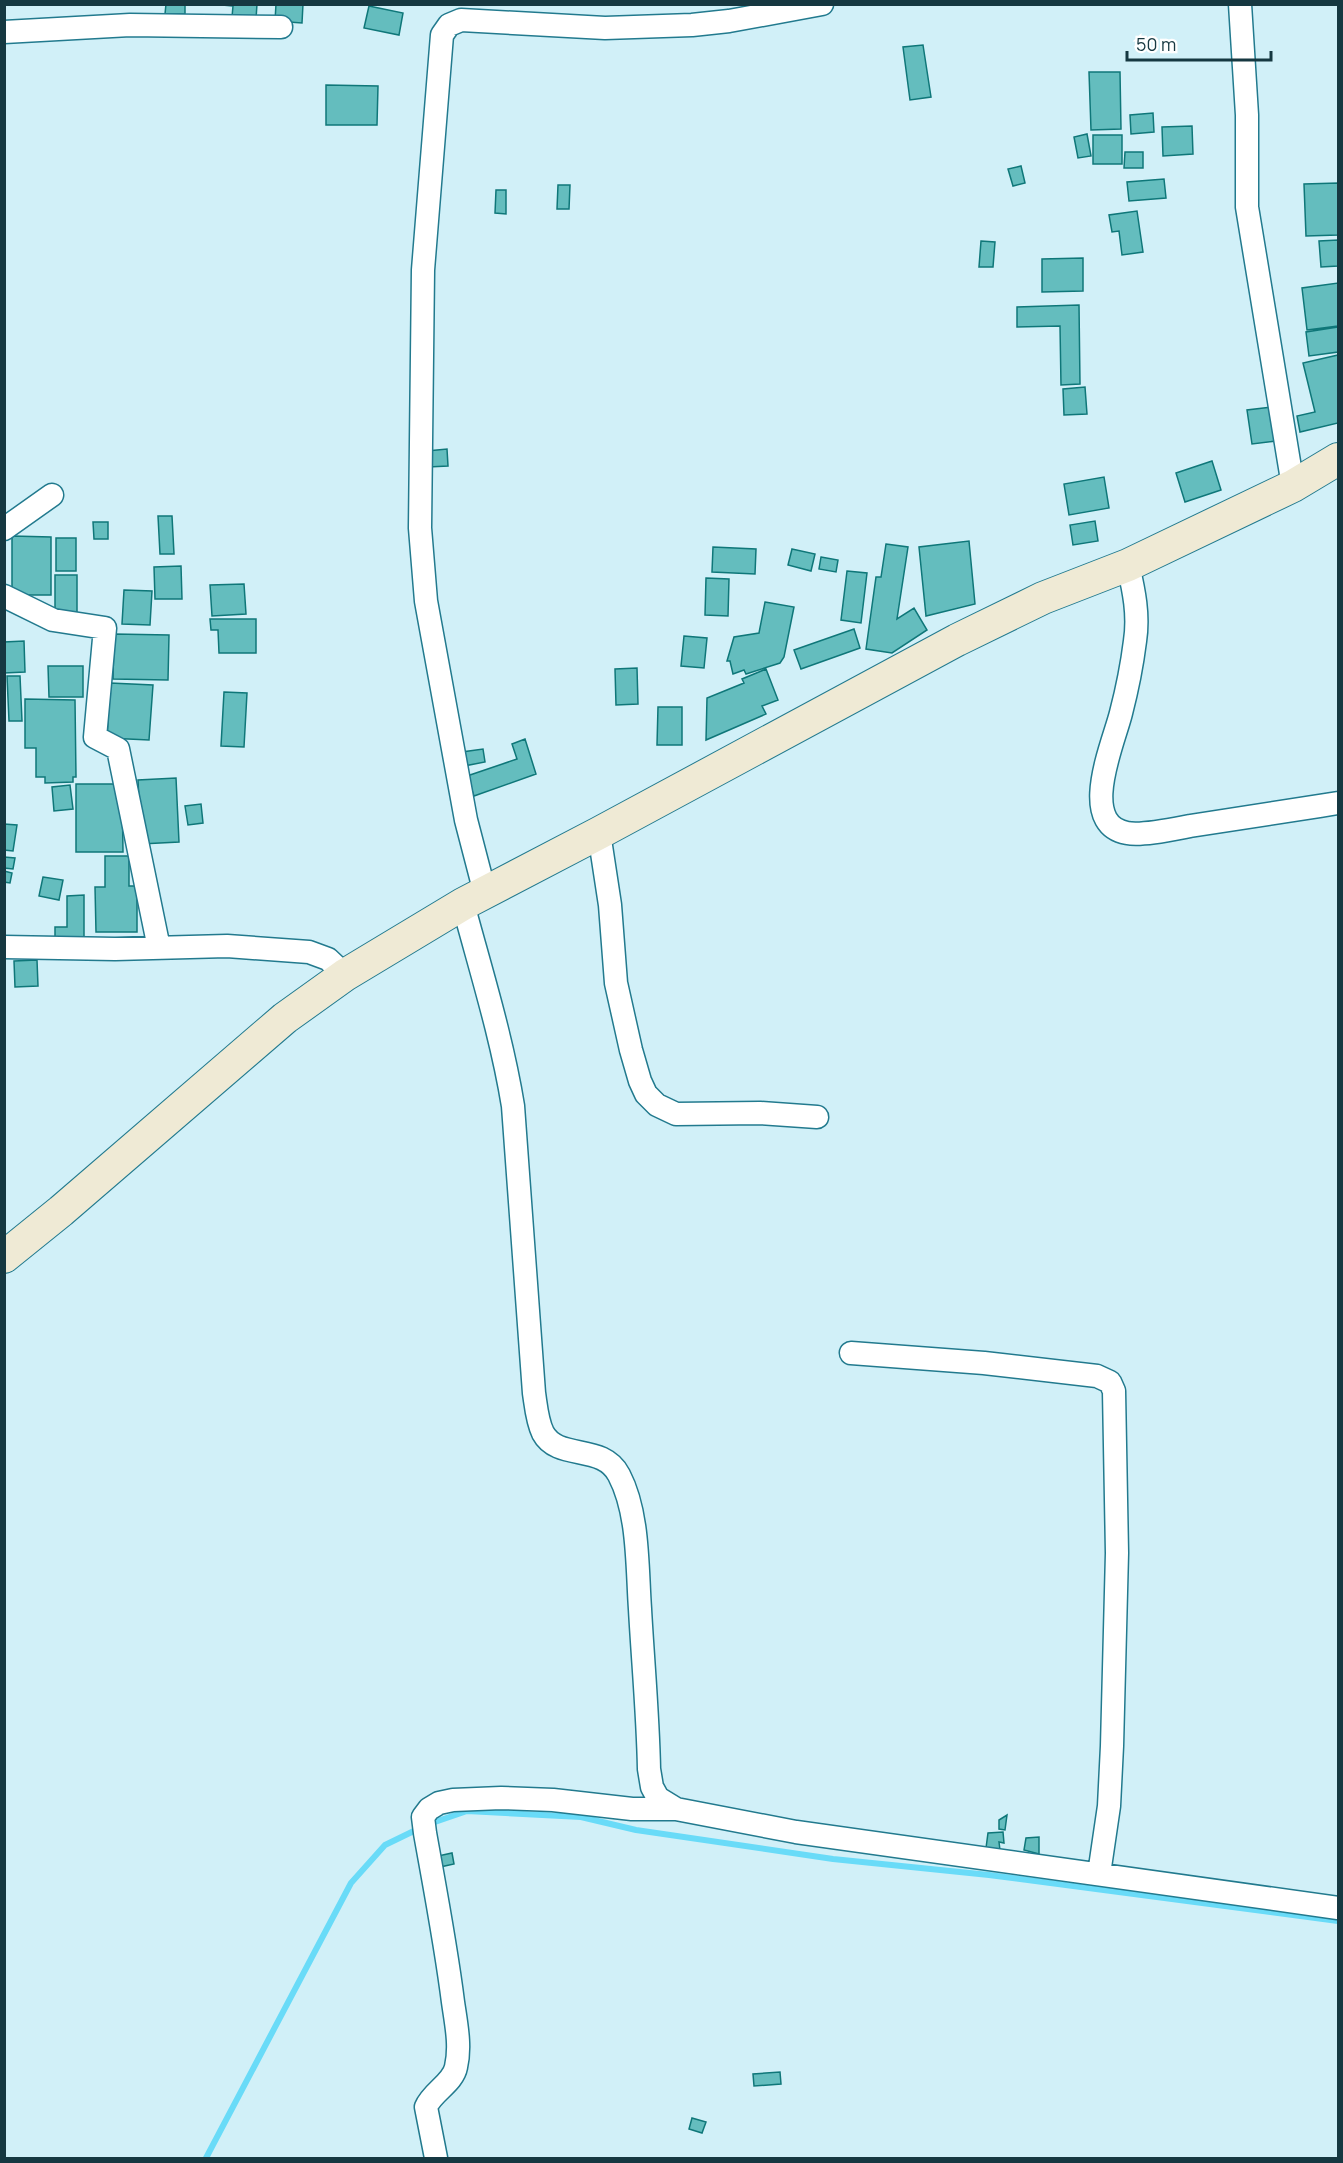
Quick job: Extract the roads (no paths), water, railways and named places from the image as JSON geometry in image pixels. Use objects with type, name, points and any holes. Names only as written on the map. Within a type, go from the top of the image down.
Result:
[{"type":"main road","points":[[4,1257],[61,1212],[285,1018],[345,975],[474,898],[957,640],[1043,598],[1128,565],[1293,486],[1338,459]]},
{"type":"street","points":[[676,1809],[658,1798],[650,1778],[636,1547],[629,1499],[620,1477],[609,1461],[592,1454],[565,1449],[550,1442],[539,1424],[534,1393],[513,1106],[474,898],[466,820],[430,624],[420,528],[423,270],[442,35],[449,25],[461,20],[605,28],[711,14],[822,4]]},
{"type":"street","points":[[1240,4],[1247,115],[1247,207],[1293,486]]},
{"type":"street","points":[[4,32],[130,25],[281,27]]},
{"type":"street","points":[[4,530],[52,495]]},
{"type":"street","points":[[1128,565],[1136,607],[1136,641],[1122,711],[1102,780],[1102,810],[1108,822],[1117,830],[1129,834],[1338,803]]},
{"type":"street","points":[[4,597],[53,620],[105,628],[95,737],[118,749],[159,948]]},
{"type":"street","points":[[599,833],[610,905],[616,983],[631,1050],[646,1094],[657,1105],[676,1114],[760,1113],[817,1117]]},
{"type":"street","points":[[4,947],[227,946],[309,952],[328,959],[345,975]]},
{"type":"street","points":[[851,1353],[1055,1370],[1104,1378],[1112,1384],[1116,1468],[1115,1636],[1108,1806],[1099,1874]]},
{"type":"street","points":[[436,2158],[426,2107],[454,2074],[457,2039],[450,1976],[424,1825],[429,1809],[439,1803],[453,1800],[501,1798],[553,1800],[632,1809],[676,1809],[796,1832],[1338,1908]]},
{"type":"waterway","points":[[429,1824],[467,1811],[581,1817],[636,1830],[833,1859],[989,1875],[1338,1921]]},
{"type":"waterway","points":[[206,2158],[351,1883],[385,1845],[420,1828]]}]
